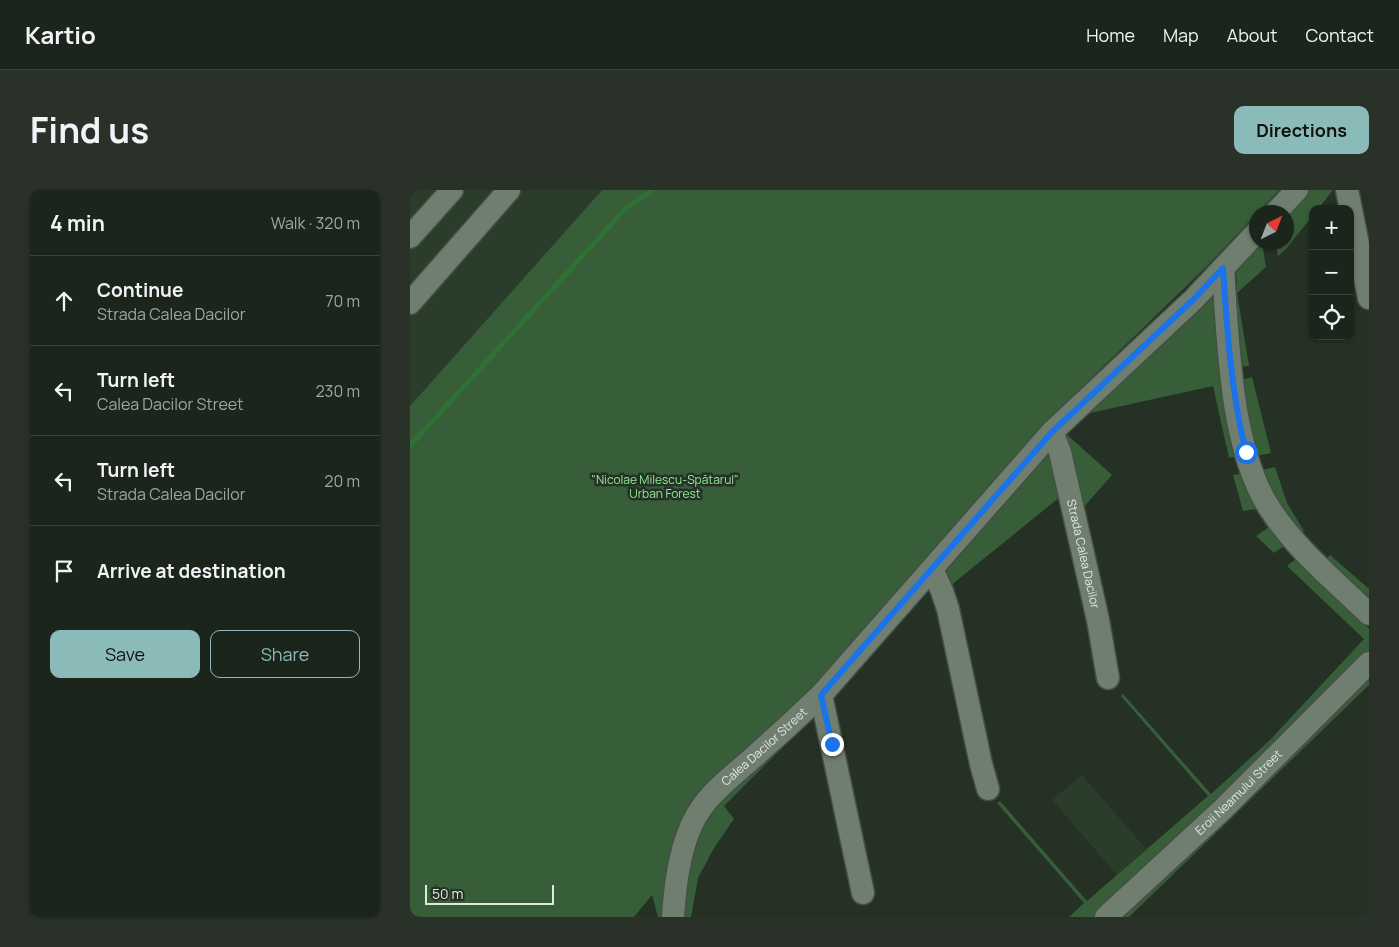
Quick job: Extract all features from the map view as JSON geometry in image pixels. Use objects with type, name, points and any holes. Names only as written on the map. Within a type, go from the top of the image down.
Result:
[{"type":"street","points":[[410,237],[452,190]]},
{"type":"street","points":[[410,303],[508,190]]},
{"type":"street","points":[[1283,205],[1297,190]]},
{"type":"street","points":[[1346,190],[1369,298]]},
{"type":"street","name":"Calea Dacilor Street","points":[[673,917],[676,885],[686,839],[701,808],[719,788],[821,695],[1052,432],[1187,306],[1249,240]]},
{"type":"street","points":[[1223,268],[1230,367],[1238,422],[1258,488],[1271,512],[1298,545],[1369,614]]},
{"type":"street","name":"Strada Calea Dacilor","points":[[1052,432],[1062,460],[1098,620],[1108,678]]},
{"type":"street","points":[[932,569],[948,609],[981,764],[988,788]]},
{"type":"street","name":"Eroii Neamului Street","points":[[1106,917],[1222,810],[1369,663]]},
{"type":"street","points":[[821,695],[864,893]]},
{"type":"shaded area","points":[[410,190],[602,190],[410,406]]},
{"type":"shaded area","points":[[1082,775],[1146,849],[1117,875],[1052,800]]},
{"type":"green space","name":"\"Nicolae Milescu-Spătarul\" Urban Forest","points":[[602,190],[1279,190],[1265,205],[1249,205],[1249,222],[1207,266],[1042,426],[779,728],[711,788],[667,917],[658,917],[652,895],[634,917],[410,917],[410,406]]},
{"type":"green space","points":[[1305,190],[1333,190],[1321,205],[1309,205],[1309,220],[1294,239],[1294,205],[1292,205]]},
{"type":"green space","points":[[1254,250],[1263,250],[1266,267],[1237,293],[1236,267]]},
{"type":"green space","points":[[1277,250],[1285,250],[1278,256]]},
{"type":"green space","points":[[1218,286],[1241,455],[1229,458],[1213,386],[1081,415]]},
{"type":"green space","points":[[1237,293],[1249,366],[1238,367],[1233,301]]},
{"type":"green space","points":[[1252,377],[1271,453],[1252,457],[1239,381]]},
{"type":"green space","points":[[1065,433],[1112,475],[1082,509]]},
{"type":"green space","points":[[1050,452],[1060,497],[950,586],[946,571]]},
{"type":"green space","points":[[1275,467],[1287,503],[1304,531],[1297,535],[1257,471]]},
{"type":"green space","points":[[1247,473],[1263,508],[1243,511],[1233,475]]},
{"type":"green space","points":[[1272,525],[1288,543],[1274,553],[1256,536]]},
{"type":"green space","points":[[1330,555],[1369,589],[1369,607],[1323,563]]},
{"type":"green space","points":[[1300,556],[1369,629],[1369,653],[1180,842],[1094,917],[1069,917],[1084,903],[997,803],[1000,801],[1087,901],[1208,796],[1121,696],[1123,694],[1211,794],[1270,740],[1364,639],[1287,566]]},
{"type":"green space","points":[[1369,675],[1369,685],[1129,917],[1116,917]]},
{"type":"green space","points":[[778,743],[783,747],[724,806],[734,819],[714,848],[698,878],[691,917],[678,917],[695,832],[707,810]]},
{"type":"waterway","points":[[410,446],[625,209],[652,190]]},
{"type":"route","points":[[832,744],[821,695],[1052,432],[1194,299],[1223,268],[1230,367],[1238,422],[1246,452]]}]
